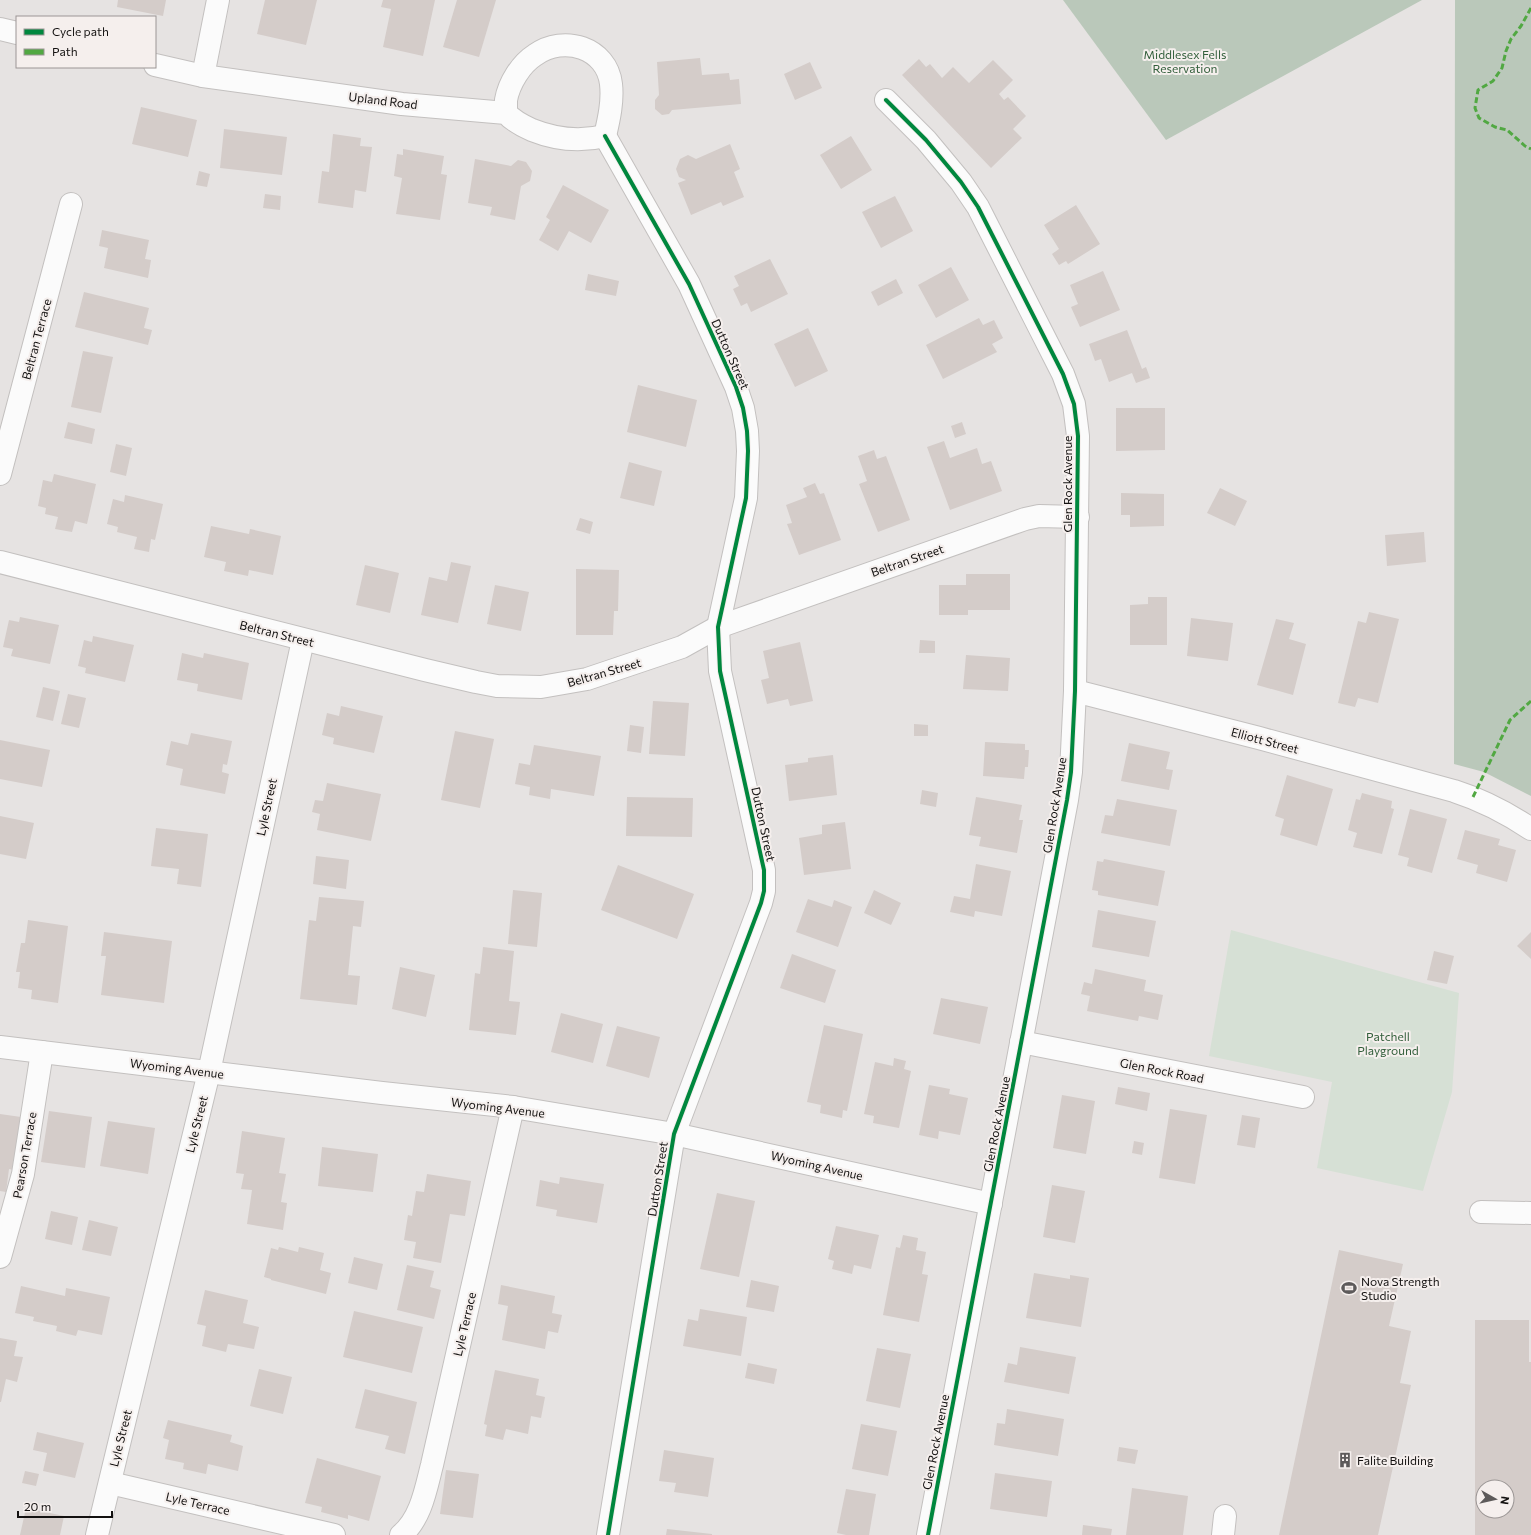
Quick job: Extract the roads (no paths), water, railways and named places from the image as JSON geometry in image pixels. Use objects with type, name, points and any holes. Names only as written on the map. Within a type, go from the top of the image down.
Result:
[{"type":"street","points":[[203,76],[218,0]]},
{"type":"street","points":[[0,28],[16,32]]},
{"type":"street","points":[[560,45],[576,46],[588,49],[596,54],[606,67],[609,74],[612,99],[606,136],[591,140],[548,137],[520,124],[506,113],[506,101],[517,74],[536,54],[546,49],[560,45]]},
{"type":"street","name":"Upland Road","points":[[156,65],[203,76],[402,104],[506,113]]},
{"type":"street","name":"Glen Rock Avenue","points":[[886,100],[926,140],[961,182],[978,207],[1063,374],[1074,404],[1077,428],[1078,517],[1075,691],[1071,772],[1067,800],[928,1535]]},
{"type":"street","name":"Dutton Street","points":[[606,136],[689,284],[736,387],[743,408],[747,431],[748,451],[746,498],[718,627],[720,671],[764,870],[764,891],[674,1134],[608,1535]]},
{"type":"street","name":"Beltran Terrace","points":[[0,474],[71,204]]},
{"type":"street","name":"Beltran Street","points":[[0,562],[303,640],[476,682],[517,687],[541,687],[587,679],[682,648],[718,627],[1025,519],[1039,516],[1078,517]]},
{"type":"street","name":"Lyle Street","points":[[97,1535],[209,1072],[303,640]]},
{"type":"street","name":"Elliott Street","points":[[1075,691],[1259,738],[1454,791],[1489,804],[1531,829]]},
{"type":"street","name":"Glen Rock Road","points":[[1021,1042],[1303,1097]]},
{"type":"street","name":"Wyoming Avenue","points":[[0,1047],[513,1107],[674,1134],[991,1204]]},
{"type":"street","name":"Pearson Terrace","points":[[0,1257],[23,1174],[42,1052]]},
{"type":"street","name":"Lyle Terrace","points":[[401,1535],[408,1528],[419,1510],[432,1465],[513,1107]]},
{"type":"street","points":[[1480,1212],[1531,1213]]},
{"type":"street","name":"Lyle Terrace","points":[[110,1483],[334,1535]]},
{"type":"place","name":"Nova Strength Studio","points":[[1349,1288]]},
{"type":"place","name":"Falite Building","points":[[1345,1460]]},
{"type":"park label","name":"Middlesex Fells Reservation","points":[[1185,61]]},
{"type":"park label","name":"Patchell Playground","points":[[1388,1043]]}]
